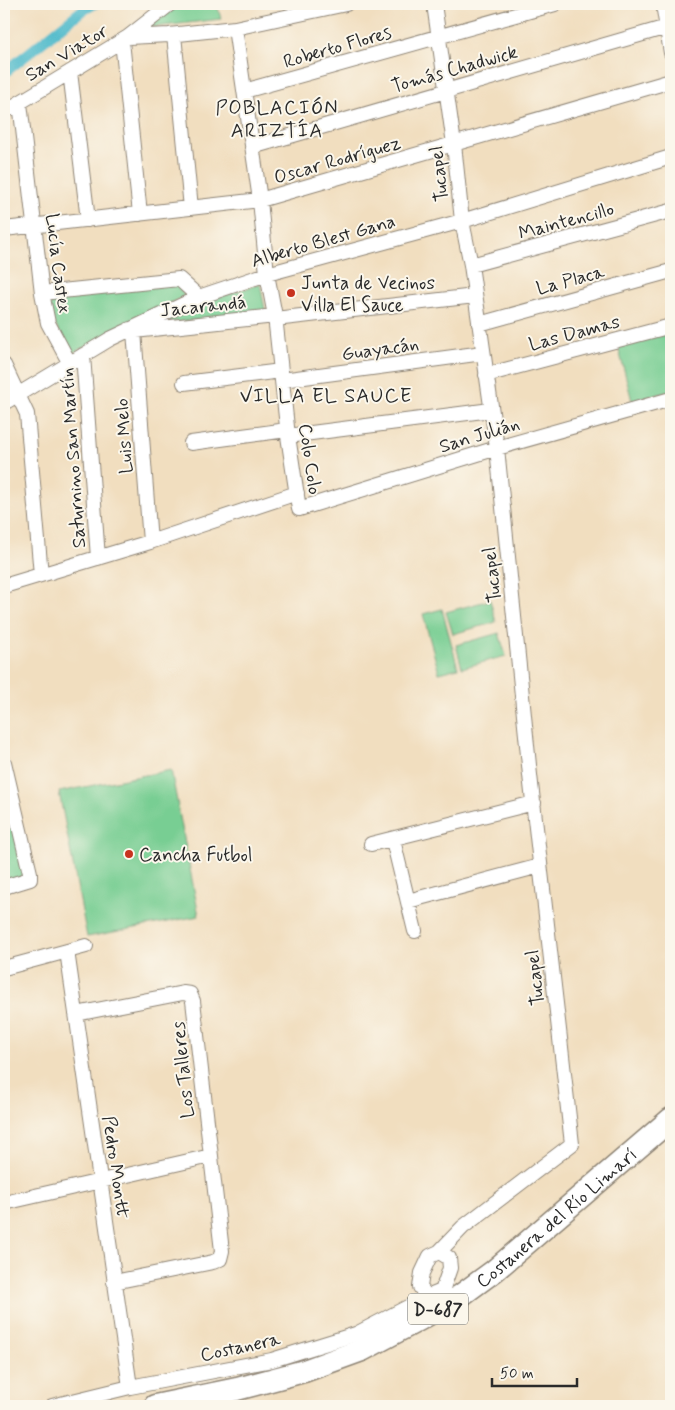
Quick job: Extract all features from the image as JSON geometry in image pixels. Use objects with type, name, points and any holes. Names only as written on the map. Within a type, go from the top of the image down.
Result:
[{"type":"highway","name":"Costanera del Río Limarí","points":[[155,1406],[283,1378],[442,1306],[494,1272],[671,1119]]},
{"type":"street","name":"San Viator","points":[[4,112],[125,39],[170,4]]},
{"type":"street","points":[[140,214],[125,39],[235,28],[346,4]]},
{"type":"street","name":"Tucapel","points":[[434,4],[454,144],[462,221],[471,265],[497,448],[540,866],[572,1144],[463,1227],[440,1252]]},
{"type":"street","name":"Roberto Flores","points":[[244,91],[555,4]]},
{"type":"street","points":[[663,4],[671,53]]},
{"type":"street","name":"Tomás Chadwick","points":[[252,147],[667,27]]},
{"type":"street","name":"Colo Colo","points":[[235,28],[260,200],[267,274],[275,317],[299,509]]},
{"type":"street","points":[[174,35],[191,208]]},
{"type":"street","points":[[70,72],[88,220]]},
{"type":"street","name":"Oscar Rodríguez","points":[[4,229],[260,200],[671,81]]},
{"type":"street","name":"Lucía Castex","points":[[20,103],[42,293],[48,323],[69,362]]},
{"type":"street","name":"Alberto Blest Gana","points":[[4,403],[69,362],[199,297],[267,274],[462,221],[671,156]]},
{"type":"street","name":"Maintencillo","points":[[471,265],[671,211]]},
{"type":"street","name":"La Placa","points":[[479,324],[671,271]]},
{"type":"street","points":[[42,293],[178,278],[199,297]]},
{"type":"street","name":"Jacarandá","points":[[132,330],[475,296]]},
{"type":"street","name":"Las Damas","points":[[486,375],[671,326]]},
{"type":"street","name":"Luis Melo","points":[[132,330],[150,542]]},
{"type":"street","name":"Guayacán","points":[[184,382],[281,375],[483,353]]},
{"type":"street","name":"Saturnino San Martín","points":[[83,355],[98,558]]},
{"type":"street","points":[[4,365],[27,414],[41,575]]},
{"type":"street","name":"San Julián","points":[[299,509],[497,448],[671,399]]},
{"type":"street","points":[[191,443],[491,410]]},
{"type":"street","points":[[4,586],[150,542],[296,493]]},
{"type":"street","points":[[4,762],[9,812],[30,873],[30,880],[4,887]]},
{"type":"street","points":[[371,844],[534,804]]},
{"type":"street","points":[[392,840],[415,931]]},
{"type":"street","points":[[408,901],[540,866]]},
{"type":"street","points":[[4,968],[86,946]]},
{"type":"street","name":"Pedro Montt","points":[[67,951],[130,1388]]},
{"type":"street","name":"Los Talleres","points":[[76,1014],[183,993],[190,994],[193,1001],[222,1251],[220,1259],[114,1282]]},
{"type":"street","points":[[4,1203],[211,1156]]},
{"type":"street","points":[[427,1297],[420,1288],[422,1273],[430,1256],[440,1252]]},
{"type":"street","name":"Costanera","points":[[52,1406],[130,1388],[359,1342],[427,1297],[442,1291],[450,1268],[448,1258],[440,1252]]},
{"type":"green space","points":[[181,4],[217,4],[221,19],[146,28]]},
{"type":"green space","points":[[176,284],[185,296],[72,353],[54,323],[49,299]]},
{"type":"green space","points":[[260,284],[266,314],[153,324],[206,301]]},
{"type":"green space","points":[[671,332],[671,391],[632,401],[618,346]]},
{"type":"green space","points":[[490,600],[496,622],[453,634],[446,612]]},
{"type":"green space","points":[[442,609],[458,668],[439,673],[423,614]]},
{"type":"green space","points":[[499,633],[506,656],[462,668],[456,645]]},
{"type":"green space","name":"Cancha Futbol","points":[[171,770],[199,916],[87,937],[59,792]]},
{"type":"green space","points":[[14,813],[29,879],[4,885],[4,816]]},
{"type":"waterway","points":[[4,73],[80,12],[94,4]]},
{"type":"place","name":"Junta de Vecinos Villa El Sauce","points":[[291,293]]},
{"type":"place","name":"Cancha Futbol","points":[[129,854]]},
{"type":"district","name":"POBLACIÓN ARIZTÍA","points":[[277,118]]},
{"type":"district","name":"VILLA EL SAUCE","points":[[326,395]]}]
